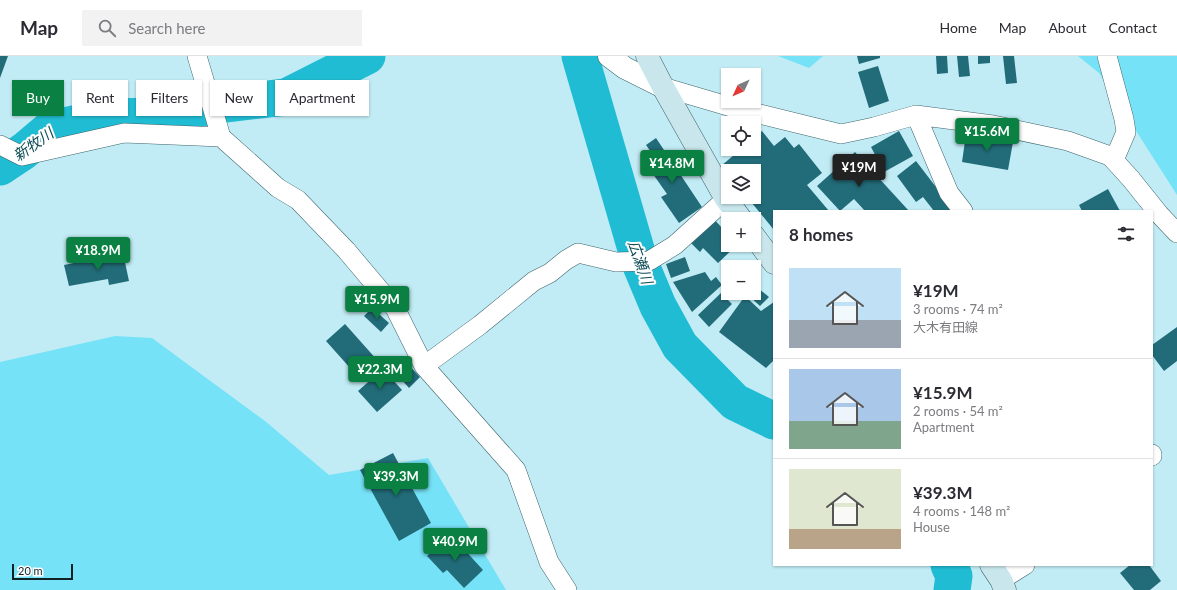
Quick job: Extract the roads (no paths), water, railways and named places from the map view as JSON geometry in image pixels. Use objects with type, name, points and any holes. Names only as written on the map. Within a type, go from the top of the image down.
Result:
[{"type":"main road","points":[[646,56],[721,190]]},
{"type":"main road","points":[[761,245],[773,262]]},
{"type":"street","points":[[197,56],[221,137],[278,188],[298,200],[346,250],[395,308],[424,366],[516,470],[549,562],[567,590]]},
{"type":"street","points":[[609,56],[625,68],[663,87],[731,107],[841,134],[874,127],[916,115],[993,125],[1068,141],[1110,156],[1131,178],[1159,214],[1177,233]]},
{"type":"street","points":[[1107,56],[1124,119],[1126,132],[1114,160]]},
{"type":"street","points":[[916,115],[949,193],[962,210]]},
{"type":"street","points":[[3,150],[22,156],[124,133],[221,137]]},
{"type":"street","points":[[424,366],[480,325],[534,281],[550,273],[566,260],[578,253],[616,262],[649,261],[675,245],[721,204]]},
{"type":"street","points":[[999,578],[1023,566]]},
{"type":"waterway","name":"新牧川","points":[[0,167],[24,151],[50,129],[105,117],[159,116],[217,105],[286,97],[367,56]]},
{"type":"waterway","name":"広瀬川","points":[[580,56],[640,263],[658,306],[680,346],[735,402],[773,421]]},
{"type":"waterway","name":"広瀬川","points":[[949,566],[954,576],[952,590]]}]
